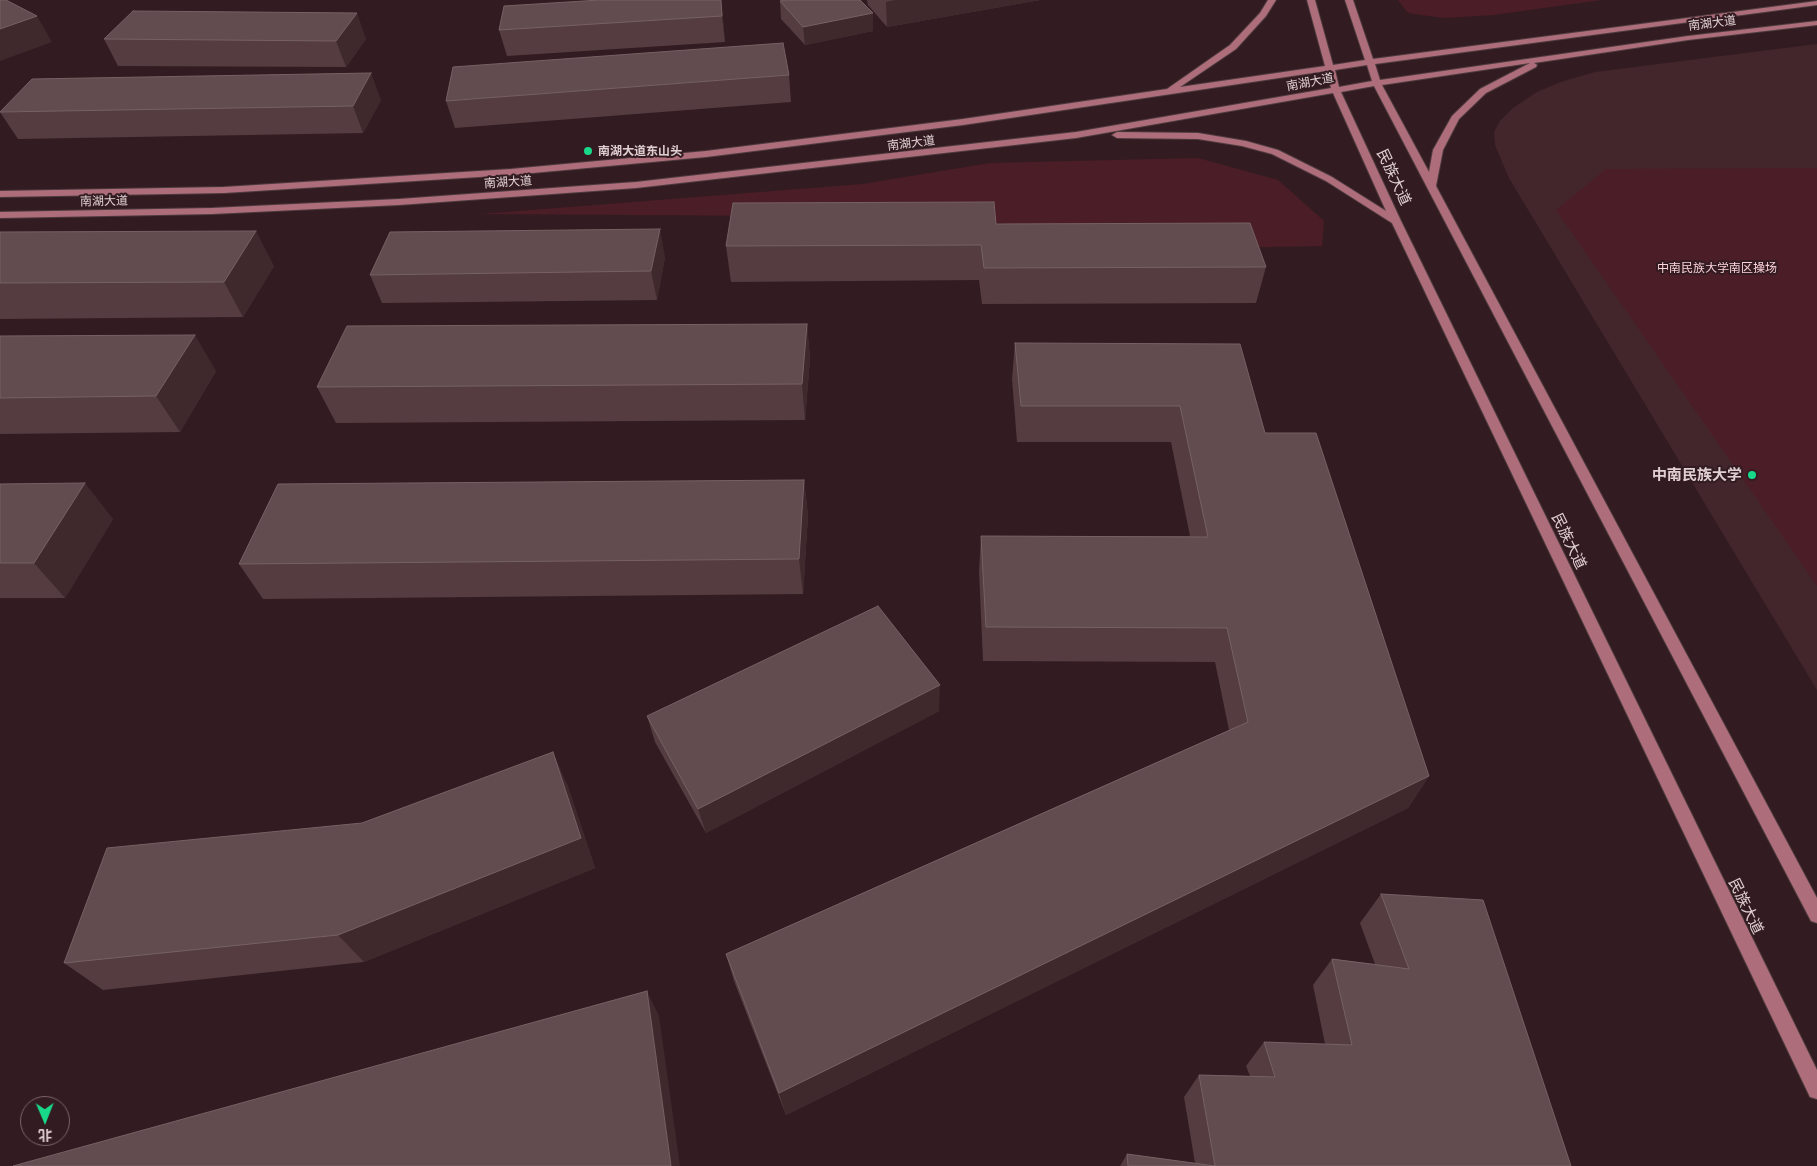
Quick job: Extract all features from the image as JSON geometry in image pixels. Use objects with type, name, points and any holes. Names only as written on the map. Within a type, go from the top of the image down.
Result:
[{"type":"main road","points":[[1163,94],[1197,73],[1233,47],[1263,14],[1272,0]]},
{"type":"main road","name":"民族大道","points":[[1311,0],[1336,90],[1396,221],[1817,1090]]},
{"type":"main road","name":"民族大道","points":[[1350,0],[1377,83],[1430,187],[1817,915]]},
{"type":"main road","name":"南湖大道","points":[[0,194],[224,190],[403,180],[596,165],[706,154],[963,122],[1163,94],[1369,62],[1817,3]]},
{"type":"main road","name":"南湖大道","points":[[0,215],[232,210],[399,202],[606,187],[772,171],[1076,135],[1377,83],[1688,38],[1817,23]]},
{"type":"main road","points":[[1430,187],[1438,150],[1455,118],[1483,91],[1545,59]]},
{"type":"main road","points":[[1076,135],[1198,136],[1244,143],[1276,152],[1302,164],[1396,221]]},
{"type":"shaded area","name":"中南民族大学","points":[[1817,44],[1817,690],[1509,178],[1495,145],[1494,132],[1500,121],[1513,108],[1537,92],[1561,82],[1595,72]]},
{"type":"green space","points":[[1398,0],[1602,0],[1493,15],[1445,18],[1407,12]]},
{"type":"green space","points":[[1198,158],[1278,180],[1324,221],[1322,246],[1212,248],[948,217],[480,214],[863,184],[990,163]]},
{"type":"green space","name":"中南民族大学南区操场","points":[[1817,168],[1817,586],[1556,210],[1606,169]]},
{"type":"building","points":[[0,0],[6,0],[37,16],[0,29]]},
{"type":"building","points":[[600,0],[721,0],[722,16],[499,30],[504,6]]},
{"type":"building","points":[[860,0],[873,13],[803,27],[780,1]]},
{"type":"building","points":[[133,11],[357,13],[336,41],[104,39]]},
{"type":"building","points":[[783,43],[789,75],[446,101],[453,67]]},
{"type":"building","points":[[371,73],[353,106],[0,112],[32,79]]},
{"type":"building","points":[[994,202],[996,224],[1250,223],[1266,267],[984,268],[981,245],[726,246],[733,203]]},
{"type":"building","points":[[660,229],[651,271],[370,275],[390,232]]},
{"type":"building","points":[[256,231],[224,282],[0,283],[0,232]]},
{"type":"building","points":[[807,324],[802,384],[317,387],[347,326]]},
{"type":"building","points":[[195,335],[156,396],[0,398],[0,336]]},
{"type":"building","points":[[1015,343],[1240,344],[1265,433],[1316,433],[1429,776],[779,1093],[726,954],[1248,722],[1227,628],[986,627],[981,536],[1208,537],[1180,406],[1021,406]]},
{"type":"building","points":[[804,480],[799,559],[239,564],[278,484]]},
{"type":"building","points":[[85,483],[34,563],[0,563],[0,484]]},
{"type":"building","points":[[878,606],[940,685],[698,809],[647,716]]},
{"type":"building","points":[[553,752],[581,838],[338,935],[64,963],[107,848],[362,823]]},
{"type":"building","points":[[1381,894],[1483,900],[1571,1166],[1215,1166],[1199,1075],[1275,1077],[1264,1042],[1352,1045],[1332,959],[1409,969]]},
{"type":"building","points":[[647,991],[671,1166],[13,1166]]},
{"type":"building","points":[[1127,1154],[1215,1166],[1128,1166]]},
{"type":"place","name":"南湖大道东山头","points":[[588,151]]},
{"type":"place","name":"中南民族大学","points":[[1752,475]]}]
